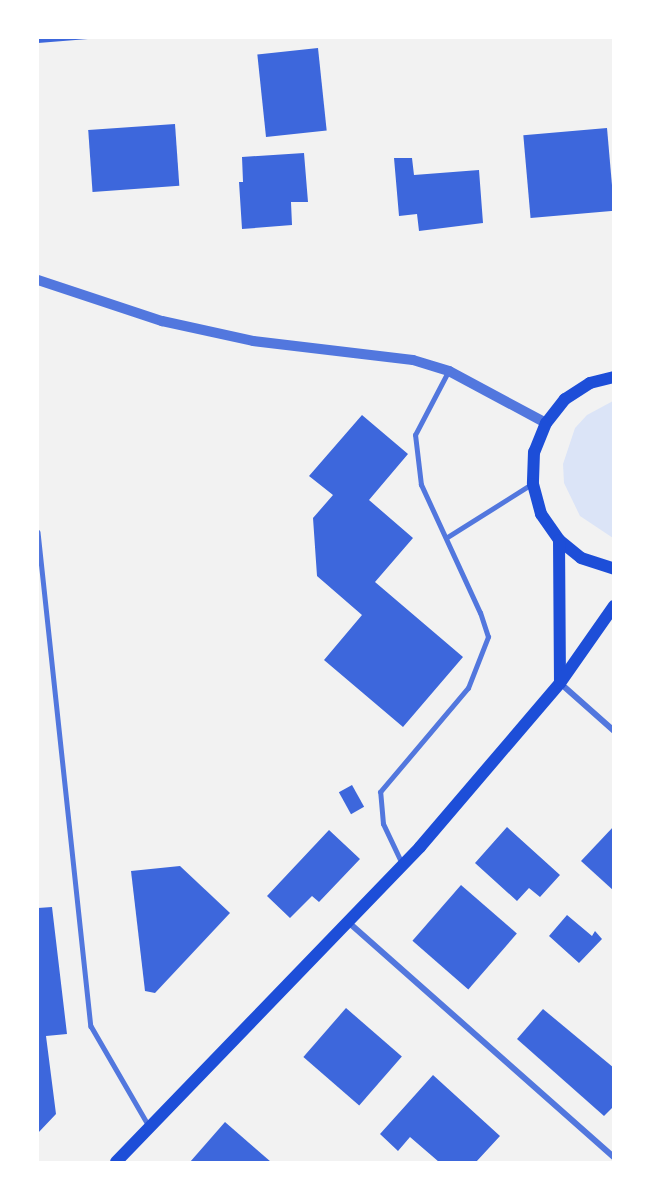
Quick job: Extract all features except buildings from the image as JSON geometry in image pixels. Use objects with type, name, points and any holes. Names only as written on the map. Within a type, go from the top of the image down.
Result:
[{"type":"main road","points":[[614,377],[590,383],[565,399],[546,423],[534,452],[533,484],[541,514],[558,540],[581,558],[614,569]]},
{"type":"main road","points":[[558,540],[560,682]]},
{"type":"main road","points":[[116,1162],[402,864],[560,682],[614,606]]},
{"type":"street","points":[[38,280],[173,324],[253,341],[413,360],[449,371],[546,423]]},
{"type":"street","points":[[560,682],[614,731]]},
{"type":"street","points":[[347,921],[614,1157]]},
{"type":"lane","points":[[402,864],[382,824],[380,792],[468,688],[488,638],[421,485],[415,435],[449,371]]},
{"type":"lane","points":[[446,538],[533,484]]},
{"type":"lane","points":[[38,532],[91,1026],[150,1128]]},
{"type":"shaded area","points":[[613,401],[613,538],[580,516],[564,483],[563,464],[575,428],[587,415]]}]
